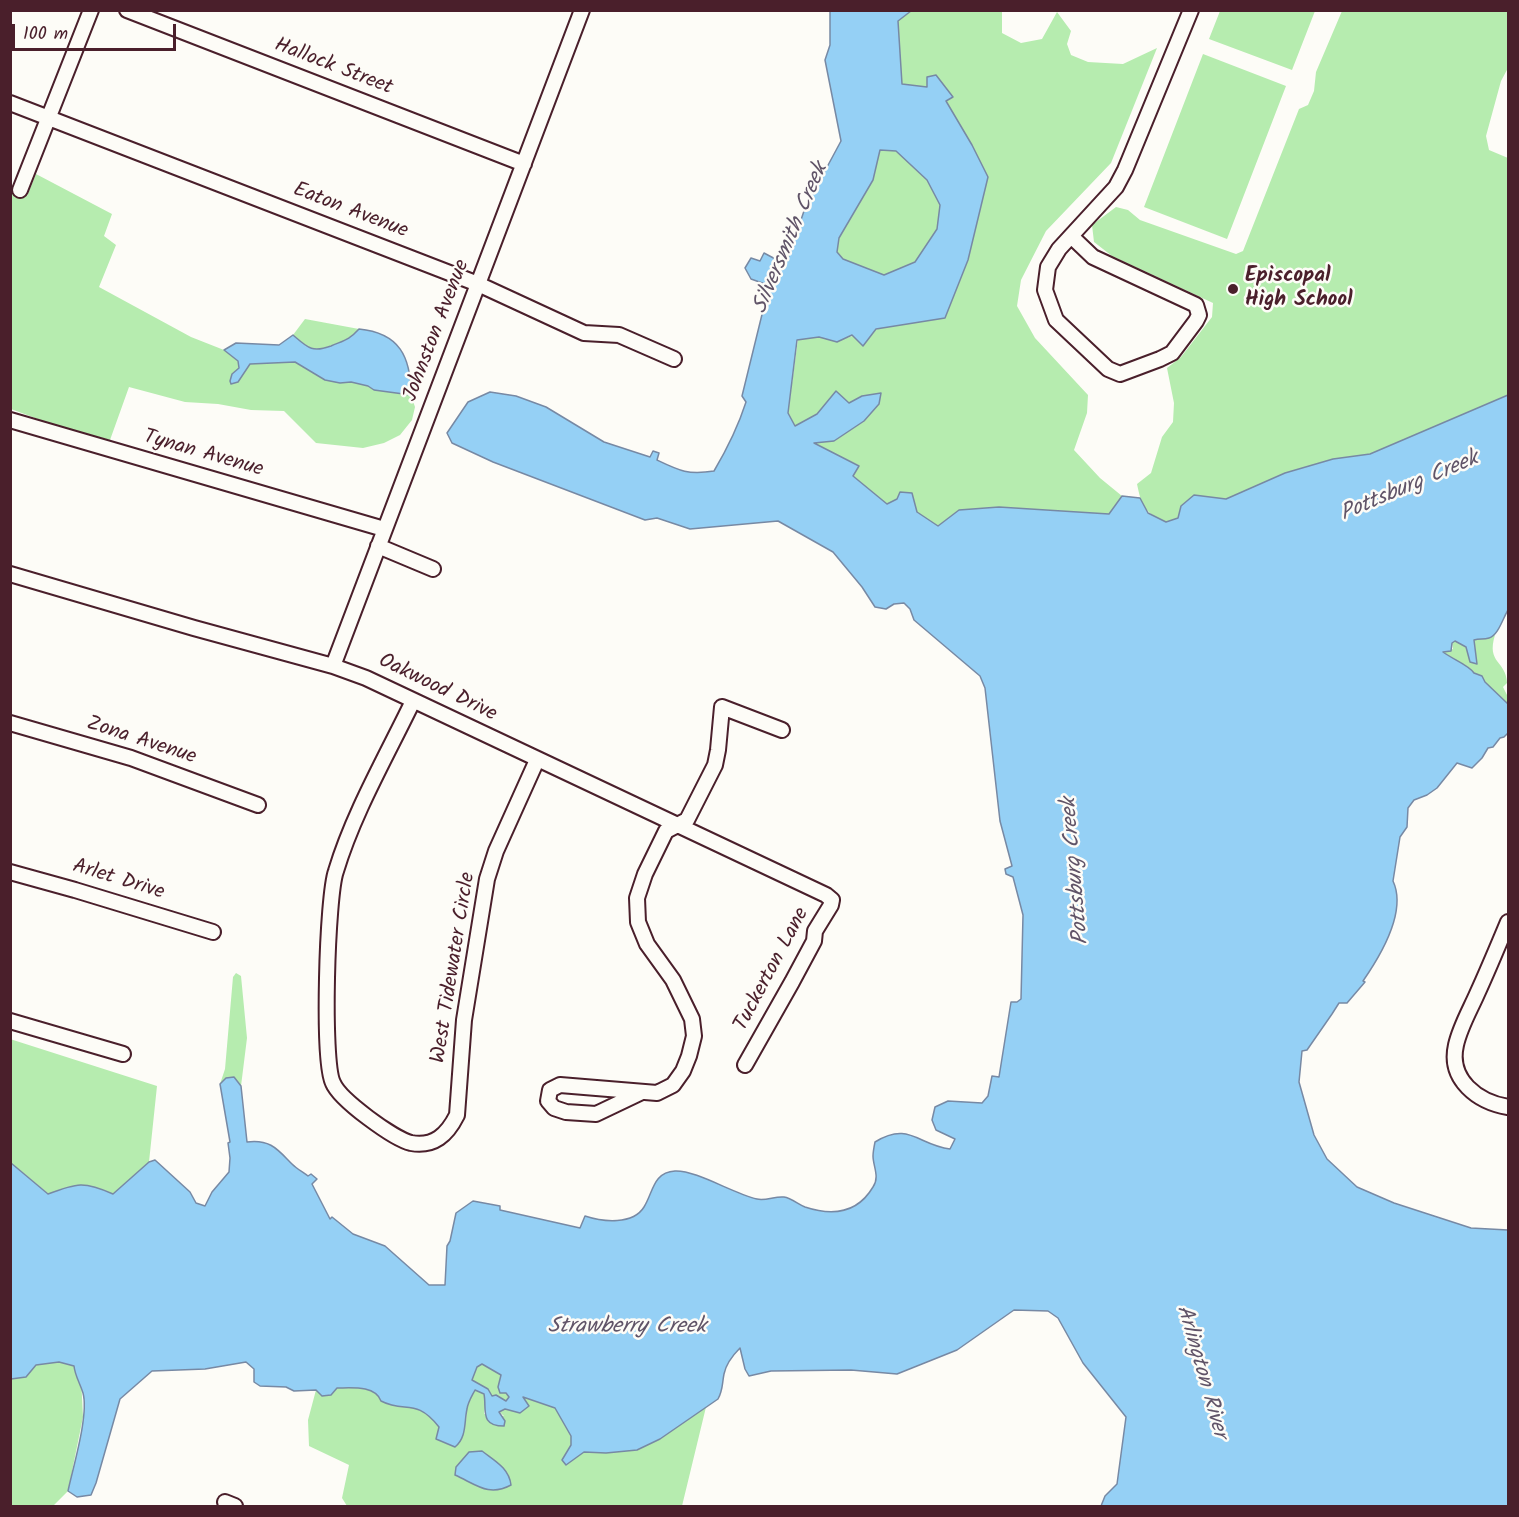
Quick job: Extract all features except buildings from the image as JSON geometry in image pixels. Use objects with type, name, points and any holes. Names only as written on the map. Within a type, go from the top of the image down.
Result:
[{"type":"street","points":[[20,190],[50,119],[91,10]]},
{"type":"street","name":"Hallock Street","points":[[127,10],[524,164]]},
{"type":"street","name":"Johnston Avenue","points":[[333,666],[582,10]]},
{"type":"street","points":[[1071,236],[1093,257],[1196,305],[1199,315],[1196,321],[1172,352],[1120,374],[1108,369],[1056,320],[1045,290],[1048,267],[1059,249],[1116,187],[1125,170],[1191,10]]},
{"type":"street","name":"Eaton Avenue","points":[[10,103],[478,284],[584,333],[619,335],[674,359]]},
{"type":"street","name":"Tynan Avenue","points":[[10,420],[384,529]]},
{"type":"street","points":[[378,546],[434,569]]},
{"type":"street","name":"Oakwood Drive","points":[[10,574],[333,666],[366,678],[826,895]]},
{"type":"street","name":"West Tidewater Circle","points":[[413,701],[348,837],[335,873],[328,967],[329,1075],[333,1085],[343,1097],[381,1127],[404,1141],[418,1144],[440,1139],[450,1129],[457,1115],[464,1020],[487,879],[496,851],[537,760]]},
{"type":"street","points":[[640,1093],[596,1114],[566,1112],[554,1108],[548,1101],[550,1090],[560,1085],[657,1093],[673,1085],[683,1071],[694,1036],[692,1019],[673,980],[647,944],[638,922],[637,898],[645,874],[666,831],[687,820],[715,765],[722,707],[782,730]]},
{"type":"street","name":"Zona Avenue","points":[[10,723],[131,758],[258,805]]},
{"type":"street","name":"Arlet Drive","points":[[10,872],[213,932]]},
{"type":"street","name":"Tuckerton Lane","points":[[745,1065],[814,941],[815,931],[831,905],[832,900],[826,895]]},
{"type":"street","points":[[1509,922],[1455,1047],[1458,1072],[1463,1082],[1481,1100],[1509,1107]]},
{"type":"street","points":[[10,1021],[123,1054]]},
{"type":"green space","points":[[1220,10],[1315,11],[1292,70],[1209,39]]},
{"type":"green space","points":[[911,11],[1002,11],[1002,33],[1021,43],[1042,39],[1057,12],[1071,31],[1067,44],[1071,55],[1088,62],[1123,64],[1157,48],[1111,163],[1046,231],[1021,280],[1017,306],[1035,338],[1088,395],[1087,413],[1074,450],[1100,478],[1122,496],[1109,514],[999,507],[959,510],[938,526],[897,499],[887,504],[853,476],[858,465],[813,443],[834,441],[864,421],[879,404],[862,396],[849,403],[836,391],[817,414],[795,426],[788,413],[798,339],[819,337],[837,342],[876,329],[945,318],[968,260],[988,177],[972,145],[945,101],[952,97],[927,87],[902,84],[898,21]]},
{"type":"green space","points":[[1342,11],[1508,11],[1508,68],[1501,81],[1486,136],[1489,150],[1508,158],[1508,395],[1370,454],[1333,459],[1285,473],[1226,499],[1194,495],[1181,506],[1178,518],[1165,522],[1145,508],[1137,484],[1151,473],[1162,437],[1173,422],[1174,403],[1167,368],[1181,357],[1212,317],[1213,303],[1112,256],[1094,242],[1092,225],[1116,207],[1128,210],[1140,220],[1236,254],[1243,251],[1299,109],[1308,105],[1314,91],[1316,72]]},
{"type":"green space","points":[[1203,54],[1286,86],[1227,239],[1144,207]]},
{"type":"green space","points":[[880,150],[896,150],[927,180],[940,205],[937,229],[915,262],[884,275],[843,259],[837,252],[839,238],[873,180]]},
{"type":"green space","points":[[36,174],[112,214],[104,236],[116,245],[99,287],[191,337],[224,350],[238,361],[239,368],[232,374],[238,382],[250,364],[295,362],[325,380],[340,383],[351,382],[368,386],[374,390],[411,395],[415,407],[412,420],[400,435],[384,443],[363,448],[316,443],[284,411],[251,410],[218,404],[185,402],[129,387],[110,440],[54,425],[11,409],[10,191],[27,196]]},
{"type":"green space","points":[[305,319],[359,329],[340,343],[317,349],[309,347],[293,335]]},
{"type":"green space","points":[[1495,635],[1493,652],[1506,676],[1507,683],[1503,687],[1508,697],[1508,704],[1484,682],[1482,676],[1443,652],[1453,649],[1452,643],[1455,641],[1466,647],[1470,662],[1477,663],[1474,640]]},
{"type":"green space","points":[[236,973],[241,976],[247,1038],[241,1086],[234,1077],[226,1078],[220,1084],[225,1069],[233,977]]},
{"type":"green space","points":[[10,1039],[157,1086],[149,1162],[113,1194],[73,1214],[11,1163]]},
{"type":"green space","points":[[10,1192],[78,1318],[83,1417],[68,1491],[53,1506],[11,1506]]},
{"type":"green space","points":[[246,1362],[348,1381],[466,1421],[467,1406],[475,1390],[484,1394],[486,1402],[484,1414],[504,1416],[480,1386],[472,1380],[477,1366],[482,1363],[706,1407],[682,1506],[347,1506],[342,1498],[349,1465],[309,1446],[308,1420],[316,1390],[294,1391],[286,1387],[260,1386],[254,1382],[254,1369]]},
{"type":"water","points":[[830,11],[911,11],[898,21],[902,84],[927,87],[927,77],[936,75],[953,97],[946,101],[988,177],[968,260],[945,318],[876,329],[863,346],[852,335],[837,342],[819,337],[797,340],[788,413],[795,426],[817,414],[836,391],[849,403],[862,396],[881,393],[879,404],[864,421],[834,441],[814,443],[859,466],[853,476],[887,504],[897,499],[900,492],[912,493],[917,512],[938,526],[959,510],[999,507],[1109,514],[1122,496],[1140,498],[1148,513],[1166,522],[1178,518],[1181,506],[1194,495],[1226,499],[1285,473],[1333,459],[1370,454],[1508,395],[1508,610],[1492,637],[1474,640],[1477,664],[1470,662],[1466,647],[1455,641],[1452,643],[1451,651],[1443,652],[1482,676],[1485,682],[1508,704],[1508,733],[1500,738],[1493,747],[1488,748],[1472,768],[1457,763],[1437,788],[1414,800],[1408,808],[1407,827],[1400,837],[1393,881],[1397,906],[1390,933],[1363,981],[1365,982],[1347,1003],[1339,1003],[1307,1050],[1302,1051],[1299,1082],[1314,1135],[1327,1159],[1357,1187],[1394,1203],[1471,1228],[1508,1230],[1508,1506],[1101,1506],[1105,1496],[1117,1484],[1126,1417],[1083,1363],[1058,1318],[1048,1311],[1014,1310],[957,1350],[897,1374],[851,1370],[771,1371],[749,1376],[740,1348],[726,1367],[718,1399],[660,1439],[637,1450],[606,1453],[584,1452],[566,1465],[562,1460],[571,1445],[571,1436],[555,1408],[523,1397],[529,1406],[520,1413],[505,1409],[499,1412],[505,1421],[504,1426],[496,1425],[487,1420],[484,1394],[475,1390],[468,1406],[462,1439],[455,1447],[436,1439],[439,1427],[423,1412],[390,1405],[368,1390],[337,1388],[331,1395],[322,1396],[316,1390],[294,1391],[286,1387],[260,1386],[254,1382],[254,1369],[246,1362],[205,1369],[152,1371],[120,1399],[91,1495],[77,1497],[68,1491],[77,1455],[84,1403],[74,1366],[59,1362],[36,1365],[26,1377],[11,1379],[11,1163],[48,1194],[74,1186],[87,1185],[113,1194],[149,1162],[155,1160],[190,1192],[196,1203],[205,1206],[212,1192],[229,1172],[228,1143],[230,1142],[220,1084],[226,1078],[234,1077],[241,1086],[247,1142],[268,1144],[298,1169],[317,1179],[312,1184],[330,1219],[332,1217],[353,1234],[385,1246],[429,1285],[445,1285],[447,1246],[456,1213],[473,1201],[500,1206],[500,1210],[580,1228],[585,1216],[609,1221],[633,1217],[644,1207],[658,1179],[668,1172],[675,1171],[693,1174],[757,1199],[784,1197],[815,1210],[834,1212],[852,1208],[867,1196],[875,1183],[873,1156],[875,1142],[887,1136],[905,1134],[950,1149],[955,1139],[936,1130],[932,1120],[935,1107],[948,1101],[982,1103],[988,1096],[992,1076],[999,1077],[1011,1002],[1021,999],[1023,915],[1013,877],[1006,874],[1005,869],[1012,866],[1000,821],[985,688],[980,676],[914,620],[910,609],[904,603],[894,604],[886,609],[875,607],[862,587],[833,552],[778,521],[690,529],[657,518],[645,520],[493,462],[452,443],[447,433],[468,402],[490,392],[516,396],[546,407],[604,442],[650,457],[653,451],[659,453],[657,460],[678,469],[697,473],[714,471],[732,438],[746,402],[742,396],[768,290],[765,284],[751,279],[745,268],[751,258],[760,261],[764,253],[781,262],[787,261],[805,208],[841,141],[825,60],[830,45]],"holes":[[[880,150],[896,151],[927,180],[940,205],[937,229],[915,262],[884,275],[843,259],[837,252],[839,238],[873,180]],[[482,1364],[501,1375],[498,1387],[500,1393],[506,1393],[509,1397],[506,1401],[496,1395],[492,1396],[488,1389],[472,1380],[477,1367]]]},
{"type":"water","points":[[359,329],[373,331],[384,336],[400,349],[409,369],[411,395],[374,390],[368,386],[351,382],[340,383],[325,380],[295,362],[250,364],[238,382],[231,384],[232,374],[239,368],[238,361],[224,350],[236,343],[279,345],[293,335],[307,346],[319,349],[346,339]]},
{"type":"water","points":[[482,1451],[504,1469],[511,1485],[489,1490],[455,1475],[456,1467],[469,1452]]},
{"type":"place","name":"Episcopal High School","points":[[1233,289]]},
{"type":"water label","name":"Silversmith Creek","points":[[792,239]]},
{"type":"water label","name":"Pottsburg Creek","points":[[1410,488]]},
{"type":"water label","name":"Pottsburg Creek","points":[[1077,871]]},
{"type":"water label","name":"Strawberry Creek","points":[[627,1328]]},
{"type":"water label","name":"Arlington River","points":[[1200,1372]]}]
